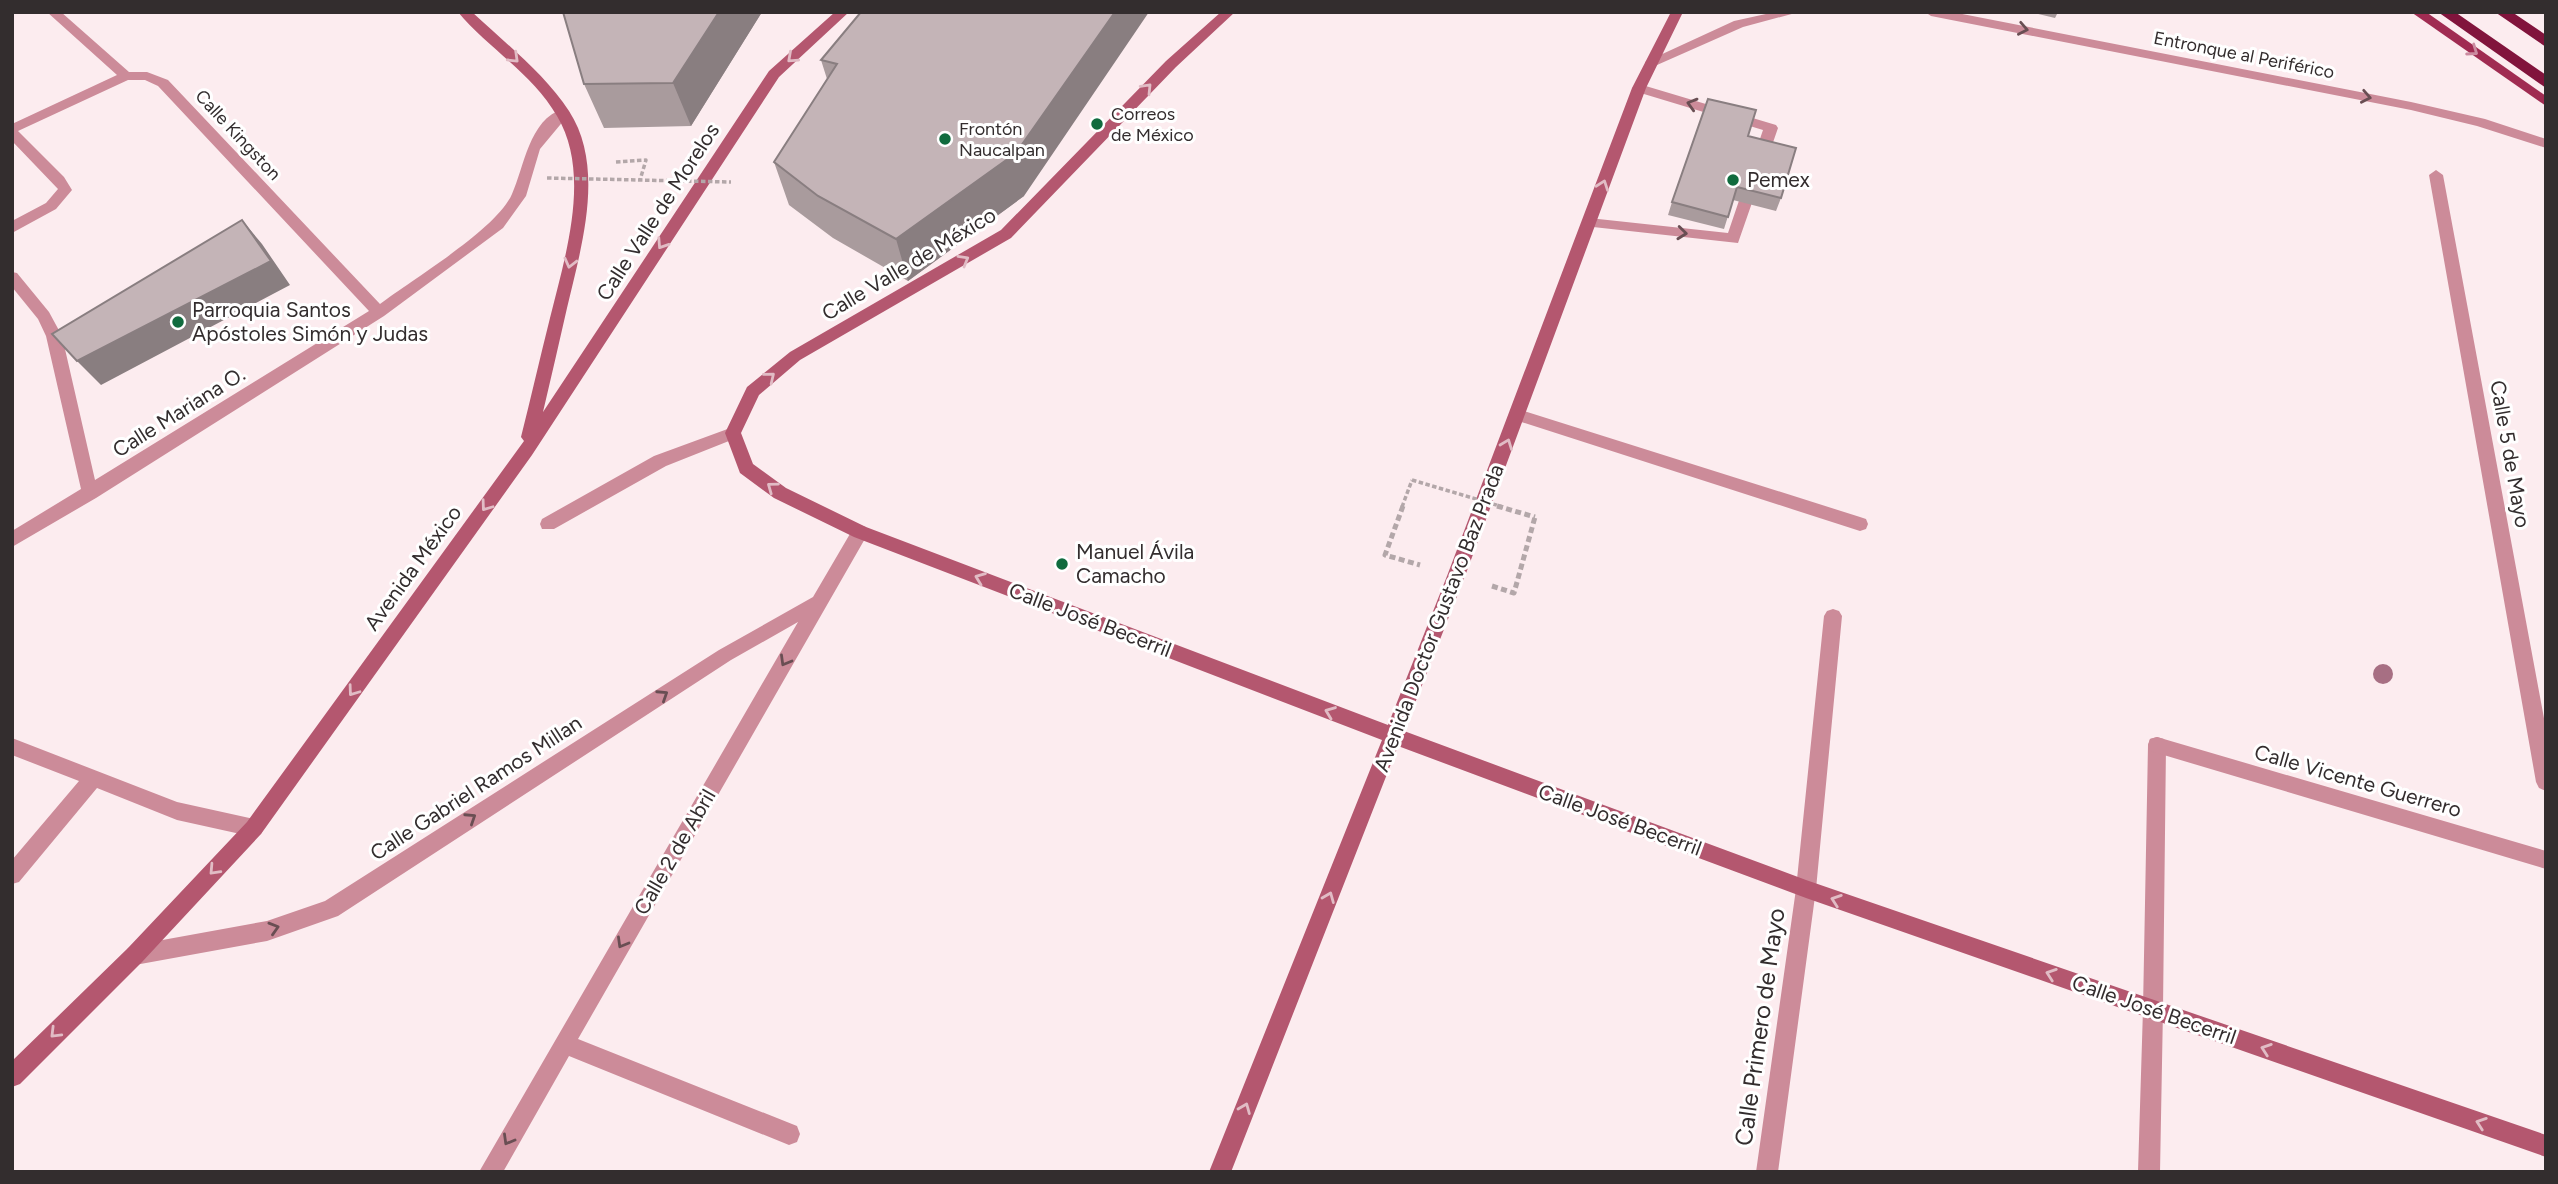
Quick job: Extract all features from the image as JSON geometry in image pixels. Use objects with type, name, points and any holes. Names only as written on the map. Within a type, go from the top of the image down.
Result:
[{"type":"highway","points":[[2445,12],[2546,83]]},
{"type":"highway","points":[[2465,12],[2546,67]]},
{"type":"highway","points":[[2502,12],[2546,42]]},
{"type":"main road","name":"Avenida México","points":[[12,1076],[135,955],[254,828],[526,451],[579,228],[580,166],[576,141],[563,113],[523,66],[464,12]]},
{"type":"main road","name":"Calle Valle de Morelos","points":[[526,451],[774,74],[843,12]]},
{"type":"main road","name":"Calle Valle de México","points":[[733,433],[753,391],[795,356],[1006,234],[1171,64],[1229,12]]},
{"type":"main road","name":"Avenida Doctor Gustavo Baz Prada","points":[[1220,1172],[1394,736],[1518,415],[1639,88],[1677,12]]},
{"type":"main road","points":[[2417,12],[2546,102]]},
{"type":"main road","name":"Calle José Becerril","points":[[733,433],[746,468],[780,493],[860,532],[1394,736],[1805,889],[2546,1146]]},
{"type":"street","points":[[12,228],[51,206],[65,190],[59,180],[12,131],[126,76],[53,12]]},
{"type":"street","points":[[1651,62],[1739,24],[1793,12]]},
{"type":"street","name":"Entronque al Periférico","points":[[1931,12],[2411,106],[2480,122],[2546,144]]},
{"type":"street","name":"Calle Kingston","points":[[126,76],[147,76],[163,83],[379,312]]},
{"type":"street","points":[[1589,223],[1733,239],[1771,128],[1639,88]]},
{"type":"street","name":"Calle Mariana O.","points":[[12,540],[379,312],[498,225],[519,196],[533,149],[545,131],[563,113]]},
{"type":"street","name":"Calle 5 de Mayo","points":[[2436,175],[2546,782]]},
{"type":"street","points":[[12,277],[44,316],[54,336],[90,493]]},
{"type":"street","points":[[1518,415],[1860,524]]},
{"type":"street","points":[[548,524],[660,461],[733,433]]},
{"type":"street","name":"Calle 2 de Abril","points":[[490,1172],[860,532]]},
{"type":"street","name":"Calle Gabriel Ramos Millan","points":[[135,955],[267,931],[331,909],[724,655],[819,602]]},
{"type":"street","name":"Calle Primero de Mayo","points":[[1767,1172],[1805,889],[1833,617]]},
{"type":"street","name":"Calle Vicente Guerrero","points":[[2152,1009],[2157,745],[2546,860]]},
{"type":"street","points":[[12,746],[177,811],[254,828]]},
{"type":"street","points":[[12,875],[94,777]]},
{"type":"street","points":[[2149,1172],[2152,1009]]},
{"type":"street","points":[[564,1044],[789,1134]]},
{"type":"path","points":[[640,180],[646,160]]},
{"type":"path","points":[[547,178],[731,182]]},
{"type":"path","points":[[1385,555],[1412,480],[1535,517],[1514,593]]},
{"type":"building","points":[[563,12],[719,12],[673,83],[584,84]]},
{"type":"building","name":"Frontón Naucalpan","points":[[861,12],[1115,12],[1016,153],[896,239],[818,196],[774,162],[837,64],[821,60]]},
{"type":"building","name":"Pemex","points":[[1708,99],[1756,110],[1748,136],[1796,148],[1781,198],[1737,187],[1728,217],[1672,202]]},
{"type":"building","points":[[242,220],[271,261],[77,361],[52,334]]},
{"type":"place","name":"Correos de México","points":[[1097,124]]},
{"type":"place","name":"Frontón Naucalpan","points":[[945,139]]},
{"type":"place","name":"Pemex","points":[[1733,180]]},
{"type":"place","name":"Parroquia Santos Apóstoles Simón y Judas","points":[[178,322]]},
{"type":"place","name":"Manuel Ávila Camacho","points":[[1062,564]]}]
